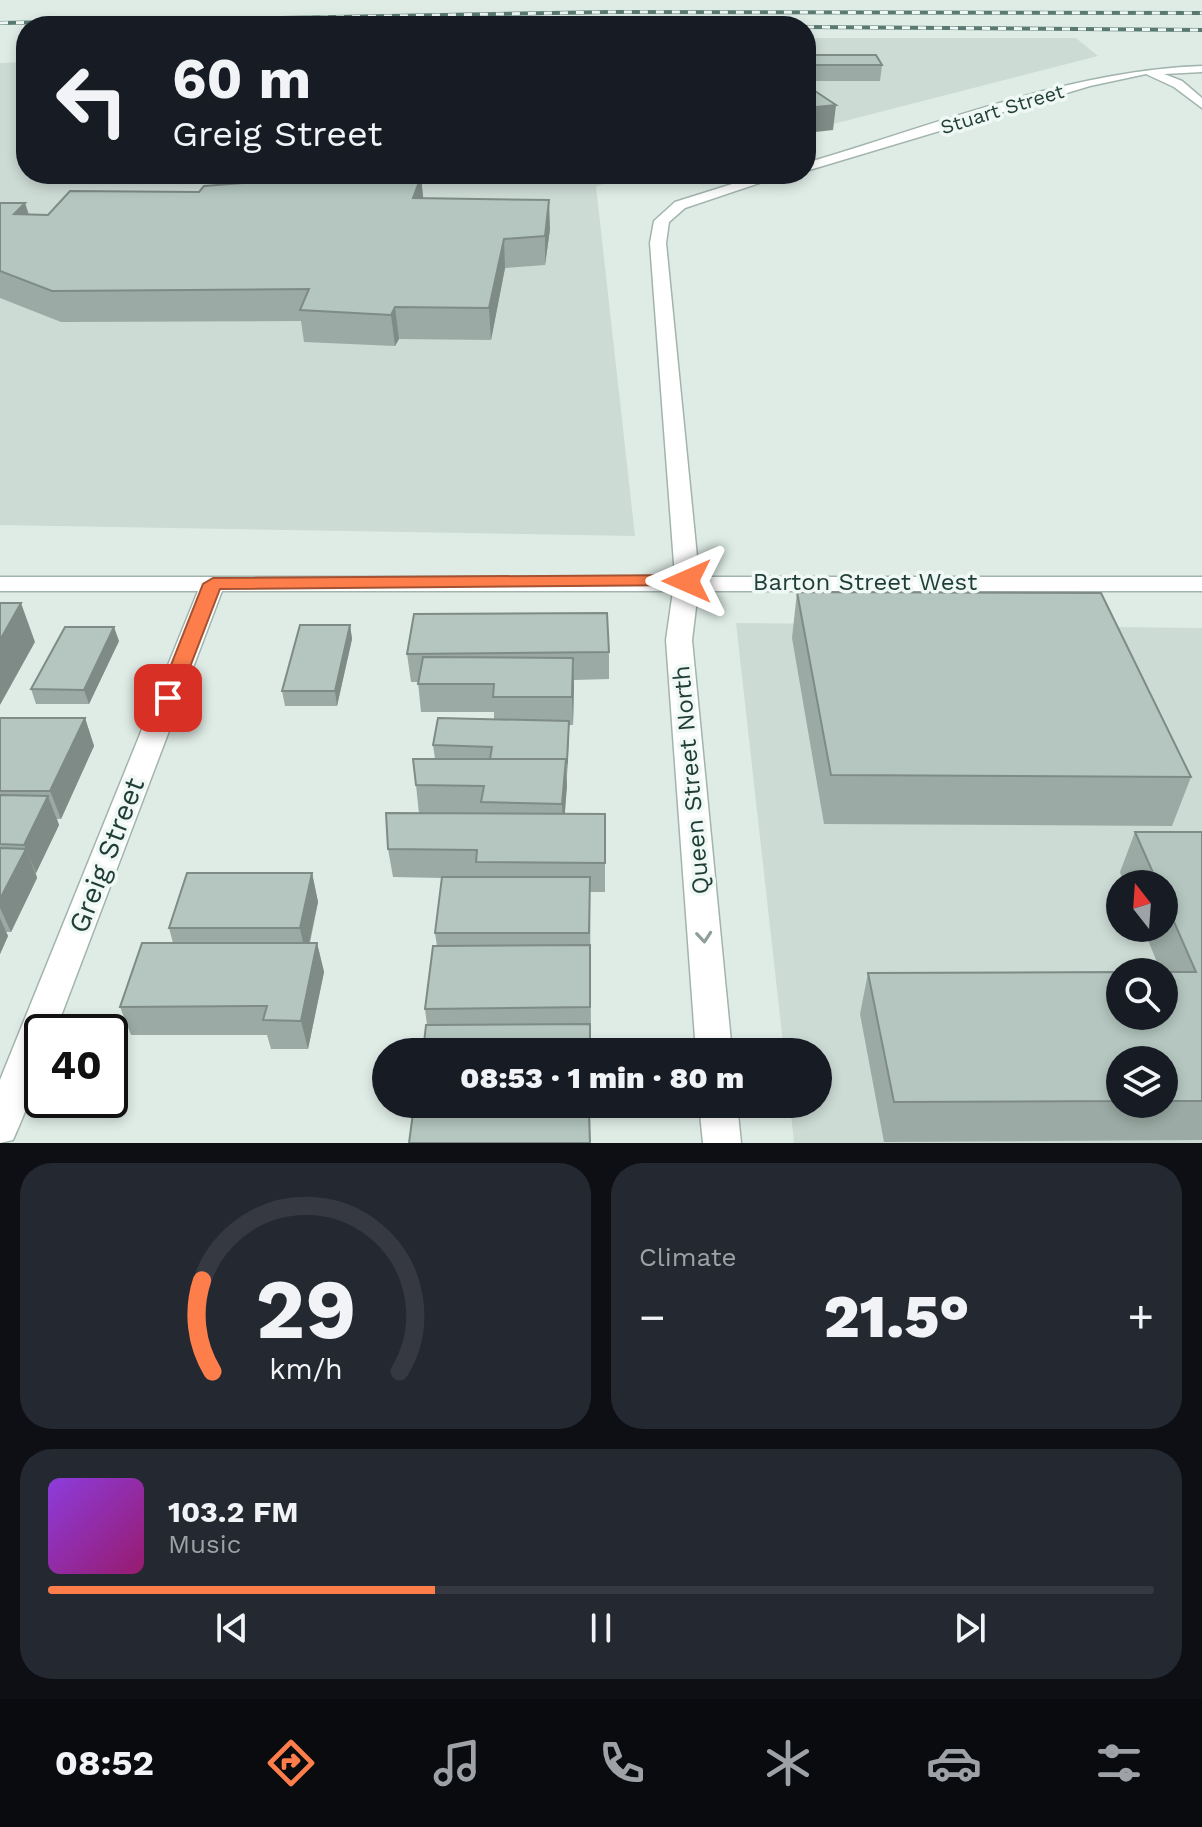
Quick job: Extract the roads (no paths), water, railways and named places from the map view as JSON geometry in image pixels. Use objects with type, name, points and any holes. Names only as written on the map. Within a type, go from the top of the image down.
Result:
[{"type":"street","name":"Stuart Street","points":[[816,164],[1088,83],[1146,71],[1202,69]]},
{"type":"street","points":[[1146,71],[1178,84],[1202,104]]},
{"type":"street","name":"Queen Street North","points":[[713,1038],[679,640],[687,581],[658,243],[662,221],[680,205],[747,184]]},
{"type":"street","name":"Barton Street West","points":[[0,584],[687,581],[1202,584]]},
{"type":"street","name":"Greig Street","points":[[0,1127],[213,584]]},
{"type":"street","points":[[719,1118],[722,1143]]},
{"type":"railway","points":[[388,16],[610,12],[1202,13]]},
{"type":"railway","points":[[0,23],[16,23]]},
{"type":"railway","points":[[816,27],[1202,30]]}]
